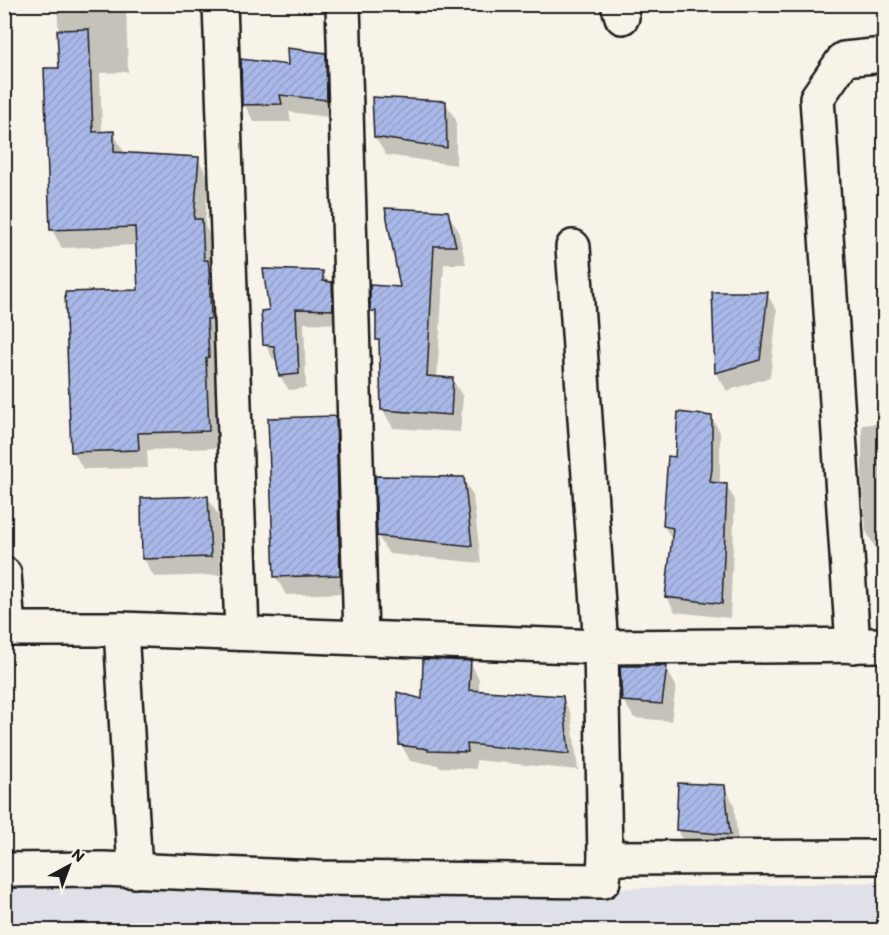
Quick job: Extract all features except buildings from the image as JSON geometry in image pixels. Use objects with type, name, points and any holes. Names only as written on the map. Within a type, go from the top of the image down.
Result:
[{"type":"street","points":[[220,4],[242,633]]},
{"type":"street","points":[[343,4],[361,638]]},
{"type":"street","points":[[4,574],[6,629],[121,629],[601,647],[869,646],[817,98],[844,59],[885,55]]},
{"type":"street","points":[[4,870],[135,871],[318,878],[603,881],[601,647],[573,247]]},
{"type":"street","points":[[121,629],[135,871]]},
{"type":"street","points":[[604,858],[885,857]]},
{"type":"shaded area","points":[[4,879],[599,889],[884,882],[884,930],[5,930]]}]
